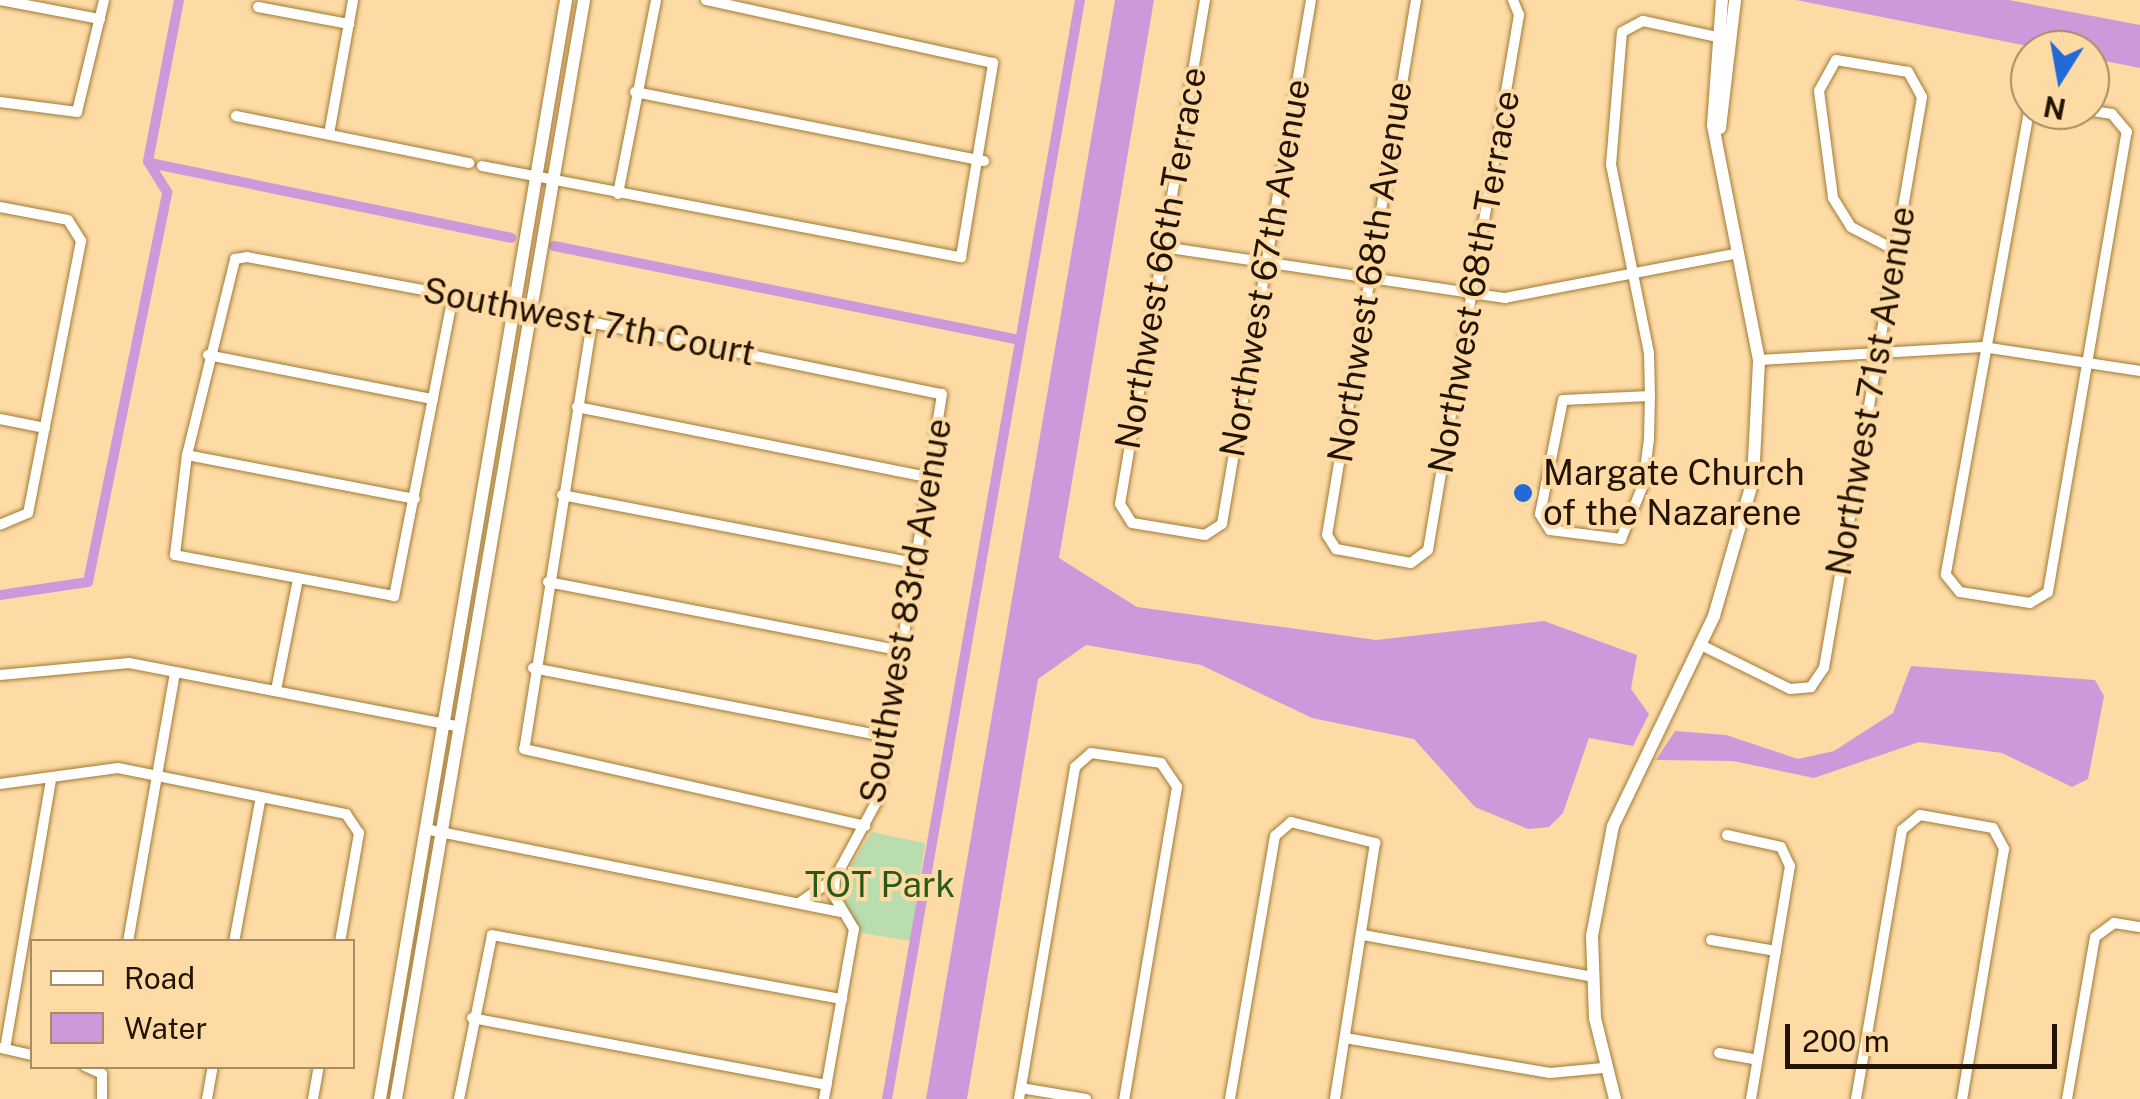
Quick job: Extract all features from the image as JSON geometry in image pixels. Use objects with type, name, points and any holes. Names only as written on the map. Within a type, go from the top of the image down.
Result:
[{"type":"street","points":[[0,0],[100,19]]},
{"type":"street","points":[[0,102],[77,112],[104,0]]},
{"type":"street","points":[[329,134],[353,0]]},
{"type":"street","points":[[380,1099],[566,0]]},
{"type":"street","points":[[396,1099],[584,0]]},
{"type":"street","points":[[618,194],[634,92],[656,0]]},
{"type":"street","points":[[482,166],[961,257],[984,161],[993,63],[752,4],[706,0]]},
{"type":"street","name":"Northwest 66th Terrace","points":[[1206,0],[1163,247],[1124,516],[1214,532]]},
{"type":"street","name":"Northwest 67th Avenue","points":[[1214,532],[1311,0]]},
{"type":"street","name":"Northwest 68th Avenue","points":[[1416,0],[1329,544],[1423,559]]},
{"type":"street","points":[[1615,1099],[1603,1068],[1593,977],[1613,826],[1701,645],[1750,493],[1759,360],[1718,151],[1722,0]]},
{"type":"street","points":[[1721,38],[1735,0]]},
{"type":"street","name":"Northwest 68th Terrace","points":[[1423,559],[1471,298],[1514,2]]},
{"type":"street","points":[[258,8],[349,24]]},
{"type":"street","points":[[1650,396],[1563,400],[1544,524],[1621,539],[1643,485],[1650,396],[1609,130],[1616,58],[1630,24],[1721,38]]},
{"type":"street","name":"Northwest 71st Avenue","points":[[1701,645],[1802,690],[1824,668],[1894,250],[1919,82],[1908,72],[1827,64],[1818,124],[1833,198],[1851,227],[1894,250]]},
{"type":"street","points":[[634,92],[984,161]]},
{"type":"street","points":[[236,116],[469,163]]},
{"type":"street","points":[[2025,130],[1984,348],[1951,586],[2040,600],[2086,362],[2122,122],[2110,118]]},
{"type":"street","points":[[0,206],[76,228],[45,428],[21,523],[0,525]]},
{"type":"street","points":[[1163,247],[1471,298],[1634,280],[1739,253]]},
{"type":"street","name":"Southwest 7th Court","points":[[208,354],[235,259],[530,310],[942,394]]},
{"type":"street","points":[[433,399],[208,354],[188,455],[175,555],[297,584],[394,596],[415,499],[453,296]]},
{"type":"street","points":[[592,322],[524,749],[865,826]]},
{"type":"street","points":[[1759,360],[1878,348],[1984,348],[2140,371]]},
{"type":"street","name":"Southwest 83rd Avenue","points":[[799,903],[835,878],[865,826],[903,651],[942,394]]},
{"type":"street","points":[[577,407],[932,478]]},
{"type":"street","points":[[0,420],[45,428]]},
{"type":"street","points":[[188,455],[415,499]]},
{"type":"street","points":[[562,495],[916,563]]},
{"type":"street","points":[[548,582],[903,651]]},
{"type":"street","points":[[276,690],[297,584]]},
{"type":"street","points":[[0,676],[89,660],[276,690],[460,727]]},
{"type":"street","points":[[534,668],[887,738]]},
{"type":"street","points":[[129,939],[175,672]]},
{"type":"street","points":[[1086,1099],[1020,1094],[1081,759],[1108,755],[1173,772],[1124,1099]]},
{"type":"street","points":[[0,784],[51,781],[98,768],[260,797],[355,822],[340,939]]},
{"type":"street","points":[[30,1055],[3,1049],[51,781]]},
{"type":"street","points":[[235,939],[260,797]]},
{"type":"street","points":[[1856,1099],[1908,822],[1920,816],[2002,837],[1962,1099]]},
{"type":"street","points":[[1230,1099],[1281,828],[1291,822],[1375,844],[1336,1099]]},
{"type":"street","points":[[425,828],[840,912]]},
{"type":"street","points":[[1726,835],[1788,856],[1751,1099]]},
{"type":"street","points":[[824,1099],[854,928],[840,912],[835,878]]},
{"type":"street","points":[[2067,1099],[2103,927],[2140,927]]},
{"type":"street","points":[[1363,935],[1593,977]]},
{"type":"street","points":[[459,1099],[472,1018],[492,936],[842,999]]},
{"type":"street","points":[[1711,940],[1776,951]]},
{"type":"street","points":[[472,1018],[827,1085]]},
{"type":"street","points":[[1346,1038],[1550,1073],[1603,1068]]},
{"type":"street","points":[[1718,1053],[1757,1060]]},
{"type":"street","points":[[91,1069],[102,1074],[102,1099]]},
{"type":"street","points":[[207,1099],[212,1069]]},
{"type":"street","points":[[313,1099],[318,1069]]},
{"type":"green space","name":"TOT Park","points":[[872,832],[925,843],[911,941],[862,933],[842,905],[839,884]]},
{"type":"water","points":[[1115,0],[1154,0],[1059,558],[1137,607],[1376,640],[1544,621],[1637,655],[1631,689],[1649,714],[1633,746],[1589,738],[1563,813],[1549,827],[1528,829],[1475,807],[1414,739],[1312,718],[1201,665],[1086,645],[1038,679],[967,1099],[926,1099]]},
{"type":"water","points":[[1796,0],[2009,0],[2140,25],[2140,68],[2110,62],[2110,30],[2010,30],[2010,42]]},
{"type":"water","points":[[1911,666],[2095,680],[2104,696],[2088,779],[2072,787],[2002,753],[1919,742],[1814,778],[1733,761],[1656,760],[1675,731],[1726,735],[1798,759],[1834,751],[1893,713]]},
{"type":"waterway","points":[[0,595],[88,582],[167,192],[148,161],[179,0]]},
{"type":"waterway","points":[[887,1099],[1080,0]]},
{"type":"waterway","points":[[150,163],[511,238]]},
{"type":"waterway","points":[[554,246],[1017,339]]},
{"type":"place","name":"Margate Church of the Nazarene","points":[[1523,493]]}]
